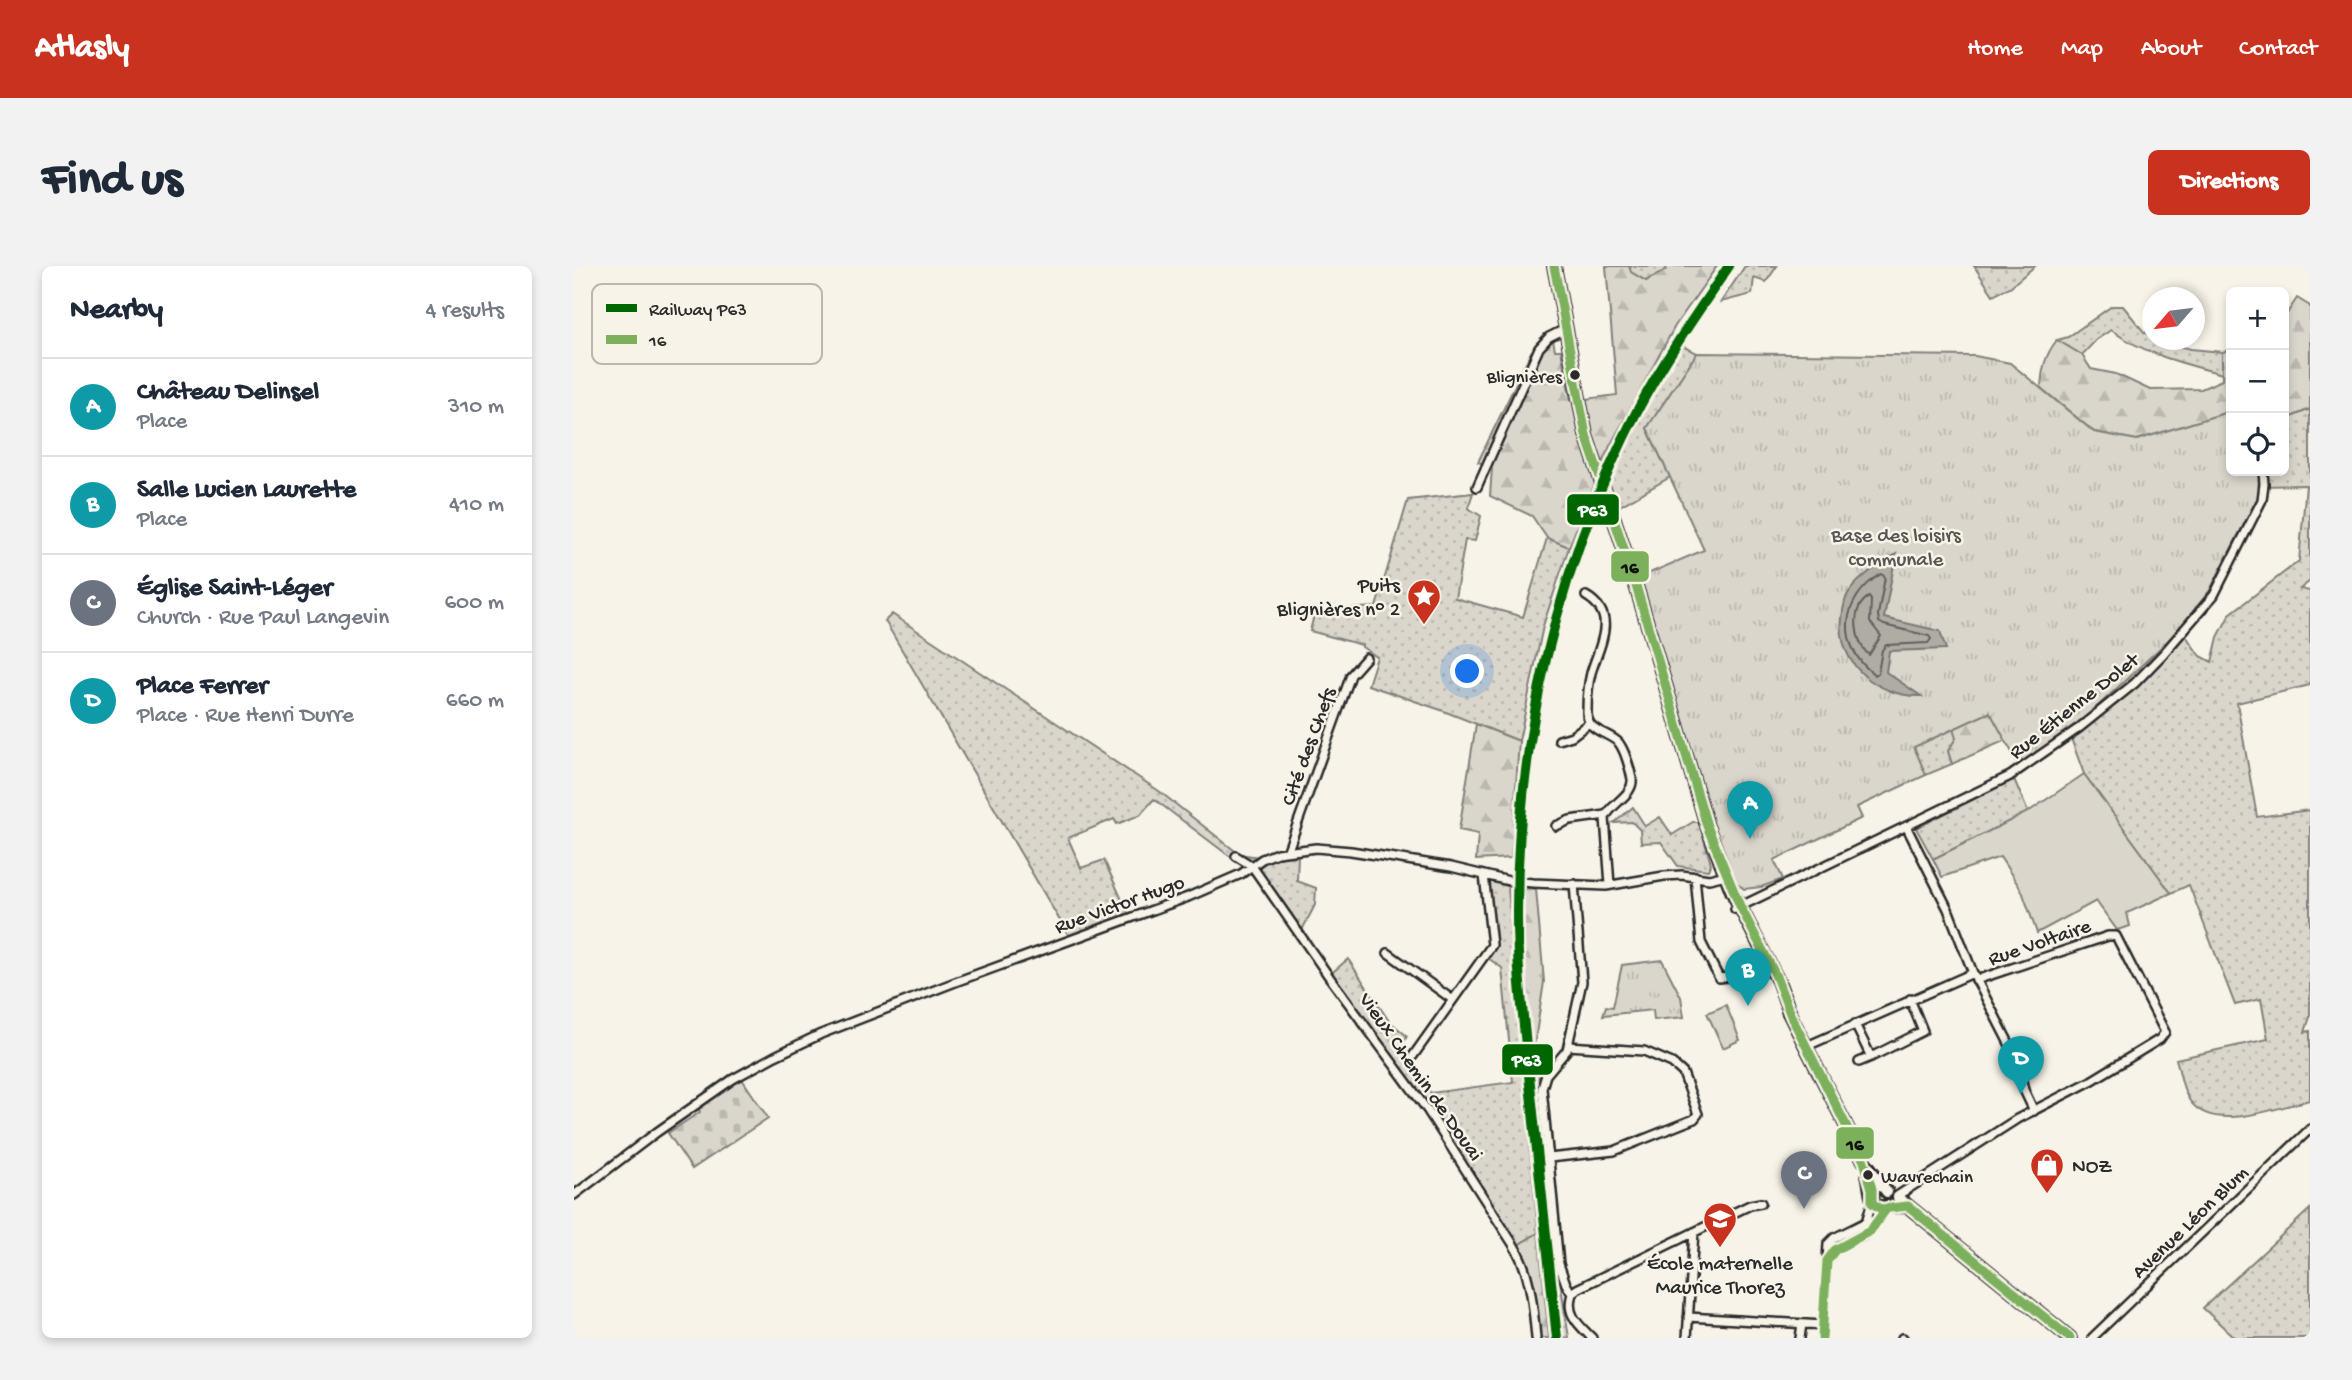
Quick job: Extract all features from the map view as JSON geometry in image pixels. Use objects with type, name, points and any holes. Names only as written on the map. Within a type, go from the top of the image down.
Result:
[{"type":"main road","points":[[1554,266],[1586,435],[1631,570],[1723,876],[1864,1161],[1893,1200]]},
{"type":"main road","points":[[1864,1161],[1872,1199]]},
{"type":"main road","points":[[1872,1199],[1880,1191],[1908,1206],[2070,1338]]},
{"type":"street","points":[[1476,487],[1539,348],[1549,337],[1565,329]]},
{"type":"street","name":"Rue Étienne Dolet","points":[[1737,908],[2027,766],[2135,683],[2175,641],[2220,586],[2262,500],[2263,476]]},
{"type":"street","points":[[1556,826],[1570,820],[1606,814],[1631,788],[1632,778],[1620,745],[1589,723],[1589,682],[1605,627],[1599,606],[1586,596]]},
{"type":"street","name":"Cité des Chefs","points":[[1288,850],[1351,675],[1366,658]]},
{"type":"street","points":[[1559,740],[1572,736],[1589,723]]},
{"type":"street","points":[[1606,814],[1610,886]]},
{"type":"street","points":[[1906,826],[1948,909],[1975,976],[2017,1059],[2024,1090],[2034,1111]]},
{"type":"street","name":"Rue Victor Hugo","points":[[574,1195],[733,1079],[775,1056],[821,1034],[921,995],[1188,897],[1241,874],[1272,854],[1321,848],[1351,851],[1451,867],[1514,882],[1610,886],[1664,876],[1709,879],[1723,876]]},
{"type":"street","name":"Vieux Chemin de Douai","points":[[1237,856],[1252,866],[1428,1111],[1516,1249],[1529,1286],[1536,1338]]},
{"type":"street","points":[[1413,1056],[1492,945],[1484,875]]},
{"type":"street","points":[[1695,876],[1701,942],[1717,976],[1721,979],[1770,970]]},
{"type":"street","points":[[1572,1294],[1559,1264],[1542,1084],[1568,1046],[1583,978],[1574,884]]},
{"type":"street","name":"Rue Voltaire","points":[[1827,1261],[1836,1249],[1870,1231],[1878,1216],[1893,1200],[2012,1122],[2160,1039],[2165,1032],[2116,936],[2108,936],[1975,976]]},
{"type":"street","points":[[1388,953],[1453,1000]]},
{"type":"street","points":[[1807,1046],[1910,999],[1975,976]]},
{"type":"street","points":[[1859,1062],[1923,1031],[1910,999]]},
{"type":"street","points":[[1855,1024],[1871,1057]]},
{"type":"street","points":[[1549,1158],[1614,1151],[1694,1119],[1698,1114],[1683,1073],[1672,1063],[1644,1051],[1568,1046]]},
{"type":"street","name":"Avenue Léon Blum","points":[[2092,1338],[2310,1129]]},
{"type":"street","points":[[1822,1338],[1830,1242],[1866,1222],[1871,1212],[1872,1199]]},
{"type":"street","points":[[1592,1338],[1572,1315],[1570,1304],[1572,1294],[1577,1289],[1750,1205],[1761,1203]]},
{"type":"street","points":[[1687,1338],[1694,1232]]},
{"type":"street","points":[[1688,1317],[1823,1325]]},
{"type":"street","points":[[1800,1338],[1802,1324]]},
{"type":"green space","points":[[1606,266],[1629,266],[1631,272],[1646,281],[1666,270],[1667,266],[1717,266],[1675,326],[1610,446],[1569,547],[1547,538],[1532,516],[1490,496],[1492,467],[1478,462],[1531,352],[1553,340],[1555,350],[1561,350],[1571,401],[1617,395]]},
{"type":"green space","points":[[1629,266],[1667,266],[1666,270],[1646,281],[1630,272]]},
{"type":"green space","points":[[1745,266],[1777,266],[1766,282],[1754,278],[1752,294],[1721,302]]},
{"type":"green space","points":[[1974,266],[2035,266],[2010,287],[1993,295]]},
{"type":"green space","points":[[2297,298],[2310,306],[2310,409],[2289,418],[2289,350],[2289,310]]},
{"type":"green space","points":[[2112,306],[2123,306],[2142,330],[2142,348],[2111,330],[2096,340],[2082,355],[2057,340],[2068,337]]},
{"type":"green space","points":[[2057,340],[2082,355],[2091,369],[2116,374],[2150,390],[2201,389],[2222,380],[2222,352],[2226,351],[2226,413],[2137,440],[2094,432],[2041,388],[2045,362]]},
{"type":"green space","points":[[1680,345],[1697,353],[1647,428],[1670,477],[1618,507],[1607,483],[1640,414]]},
{"type":"green space","points":[[2146,350],[2222,352],[2222,374],[2178,362]]},
{"type":"green space","name":"Base des loisirs communale","points":[[1697,353],[1975,356],[2010,363],[2094,432],[2137,440],[2226,413],[2226,476],[2263,476],[2259,495],[2210,590],[2175,634],[2069,733],[2019,765],[1990,712],[1914,747],[1926,775],[1857,807],[1862,818],[1774,860],[1783,879],[1761,887],[1744,889],[1735,882],[1712,823],[1640,577],[1704,550],[1647,428]]},
{"type":"green space","points":[[2310,409],[2310,581],[2300,589],[2310,591],[2310,685],[2237,703],[2257,817],[2310,810],[2310,1017],[2305,1032],[2310,1031],[2310,1100],[2247,1116],[2214,1116],[2200,1111],[2187,1097],[2176,1059],[2268,1039],[2261,999],[2235,1005],[2189,885],[2171,893],[2084,774],[2069,733],[2180,627],[2199,655],[2212,662],[2218,637],[2230,614],[2299,561],[2306,485],[2260,486],[2263,476],[2289,476],[2289,418]]},
{"type":"green space","points":[[1473,493],[1468,508],[1481,516],[1475,541],[1465,540],[1455,598],[1523,617],[1547,538],[1569,547],[1543,626],[1519,741],[1368,685],[1377,657],[1362,645],[1310,631],[1315,611],[1376,607],[1408,500]]},
{"type":"green space","points":[[892,614],[1159,791],[1239,854],[1273,859],[1298,854],[1297,881],[1316,888],[1315,905],[1299,936],[1257,877],[1154,799],[1140,815],[1117,824],[1114,819],[1068,838],[1081,868],[1104,860],[1132,922],[1073,943],[885,621]]},
{"type":"green space","points":[[1990,712],[2006,740],[1952,764],[1948,751],[1956,738],[1953,729]]},
{"type":"green space","points":[[1476,724],[1519,741],[1511,858],[1476,860],[1478,834],[1459,830]]},
{"type":"green space","points":[[1953,729],[1957,738],[1948,751],[1952,764],[1926,775],[1913,747]]},
{"type":"green space","points":[[2084,774],[2171,893],[2127,913],[2130,926],[2117,930],[2096,901],[2037,933],[2022,891],[2000,857],[1942,877],[1933,859],[2028,812]]},
{"type":"green space","points":[[2014,779],[2028,812],[1933,859],[1916,828]]},
{"type":"green space","points":[[1633,807],[1645,826],[1660,817],[1672,835],[1693,822],[1699,822],[1711,864],[1708,870],[1678,866],[1661,842],[1641,843],[1640,830],[1632,822],[1614,823]]},
{"type":"green space","points":[[1489,881],[1508,886],[1518,1033],[1538,1233],[1513,1248],[1444,1141],[1327,977],[1348,959],[1389,1021],[1407,1036],[1400,1050],[1431,1093],[1513,1082],[1502,968],[1488,958],[1495,949],[1487,890]]},
{"type":"green space","points":[[1520,887],[1536,889],[1544,982],[1533,1054],[1530,1054],[1522,996]]},
{"type":"green space","points":[[1662,960],[1681,997],[1684,1017],[1654,1020],[1653,1010],[1603,1015],[1606,1006],[1613,1007],[1622,965]]},
{"type":"green space","points":[[1726,1005],[1740,1040],[1723,1048],[1707,1013]]},
{"type":"green space","points":[[1530,1054],[1533,1054],[1534,1059],[1549,1065],[1537,1079],[1569,1338],[1560,1338]]},
{"type":"green space","points":[[742,1079],[768,1118],[692,1169],[668,1133],[700,1112],[698,1108]]},
{"type":"green space","points":[[2310,1209],[2310,1338],[2235,1338],[2203,1308]]},
{"type":"green space","points":[[1538,1233],[1549,1338],[1533,1338],[1526,1275],[1513,1248]]},
{"type":"water","points":[[1896,554],[1884,618],[1940,631],[1946,649],[1889,651],[1886,672],[1921,696],[1890,691],[1863,675],[1846,650],[1842,635],[1843,608],[1849,592],[1864,576]]},
{"type":"rail line","name":"P63","points":[[1557,1338],[1517,938],[1519,852],[1533,722],[1563,595],[1608,472],[1657,375],[1729,266]]},
{"type":"transit line","name":"16","points":[[1554,266],[1586,435],[1634,579],[1707,826],[1740,906],[1775,974],[1791,1016],[1864,1161],[1872,1189],[1872,1203],[1881,1209],[1908,1206],[2070,1338]]},
{"type":"transit line","name":"16","points":[[1822,1338],[1827,1261],[1835,1250],[1870,1231],[1887,1208]]},
{"type":"place","name":"Blignières","points":[[1575,375]]},
{"type":"place","name":"Puits Blignières n° 2","points":[[1424,626]]},
{"type":"place","name":"Château Delinsel","points":[[1750,839]]},
{"type":"place","name":"Salle Lucien Laurette","points":[[1748,1006]]},
{"type":"place","name":"Place Ferrer","points":[[2021,1094]]},
{"type":"place","name":"Wavrechain","points":[[1868,1175]]},
{"type":"place","name":"NOZ","points":[[2047,1195]]},
{"type":"place","name":"Église Saint-Léger","points":[[1804,1209]]},
{"type":"place","name":"École maternelle Maurice Thorez","points":[[1720,1249]]}]
